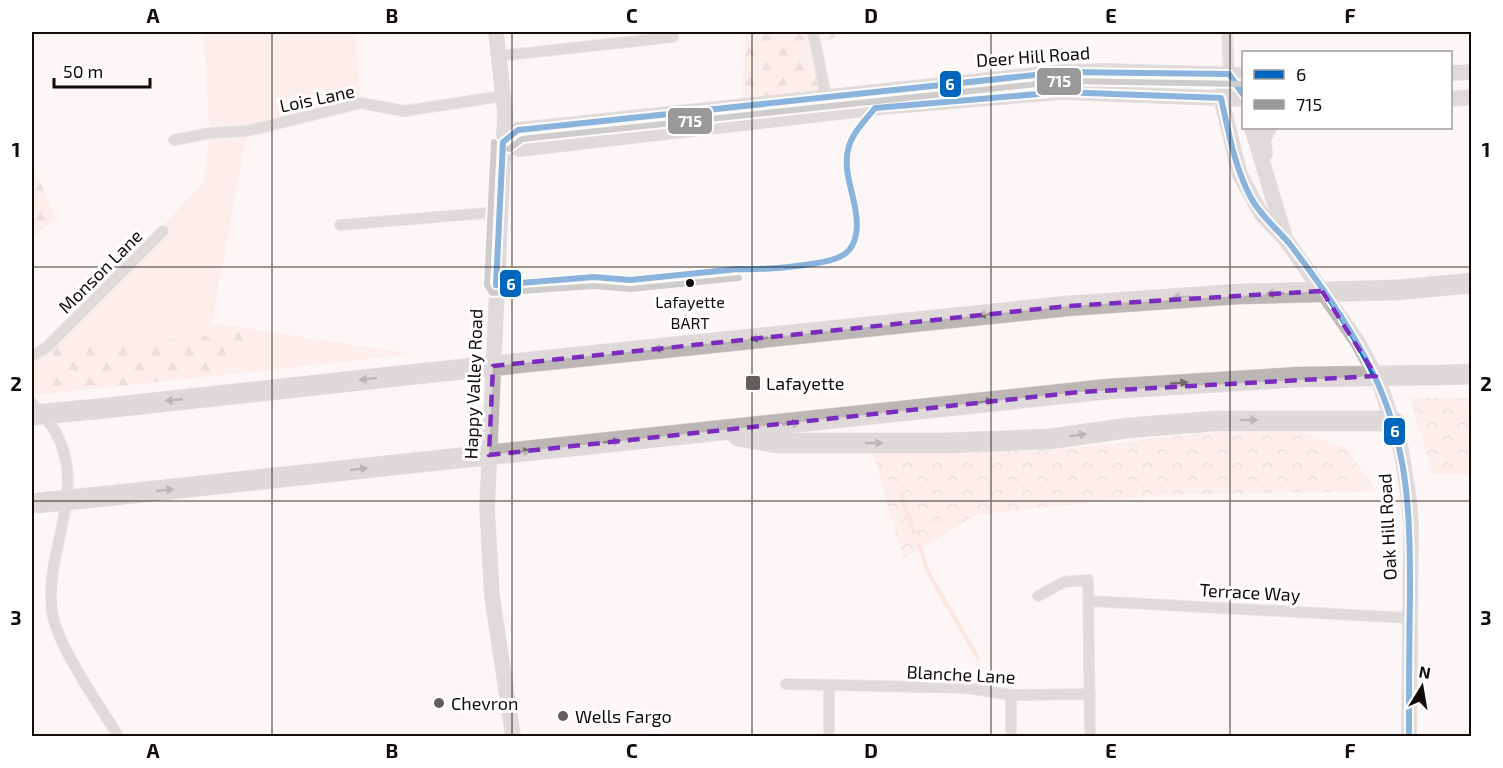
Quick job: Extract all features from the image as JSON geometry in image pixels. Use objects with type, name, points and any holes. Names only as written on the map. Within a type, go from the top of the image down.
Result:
[{"type":"highway","points":[[1396,290],[1472,283]]},
{"type":"highway","points":[[32,415],[1087,304],[1239,294],[1472,289]]},
{"type":"highway","points":[[34,504],[1108,389],[1299,377],[1472,374]]},
{"type":"highway","points":[[712,432],[777,443],[944,443],[1049,439],[1128,428],[1215,421],[1393,421]]},
{"type":"street","name":"Happy Valley Road","points":[[496,32],[503,96],[503,142],[487,508],[493,605],[513,736]]},
{"type":"street","points":[[813,32],[826,96],[839,112]]},
{"type":"street","points":[[1227,32],[1242,92]]},
{"type":"street","points":[[499,56],[673,37]]},
{"type":"street","name":"Deer Hill Road","points":[[503,142],[518,130],[1064,72],[1236,74]]},
{"type":"street","points":[[1452,73],[1472,72]]},
{"type":"street","points":[[1221,98],[1236,74]]},
{"type":"street","name":"Deer Hill Road","points":[[503,142],[520,148],[839,112],[1061,92],[1242,98]]},
{"type":"street","name":"Lois Lane","points":[[174,140],[210,133],[247,131],[361,104],[404,111],[503,96]]},
{"type":"street","points":[[1452,99],[1472,97]]},
{"type":"street","name":"Oak Hill Road","points":[[1221,98],[1240,175],[1262,215],[1286,240],[1363,351],[1379,381],[1393,421],[1409,499],[1409,736]]},
{"type":"street","name":"Oak Hill Road","points":[[1252,129],[1286,240]]},
{"type":"street","points":[[1268,129],[1263,138],[1268,184]]},
{"type":"street","points":[[340,225],[499,213]]},
{"type":"street","name":"Monson Lane","points":[[32,356],[47,346],[163,231]]},
{"type":"street","points":[[32,403],[55,431],[68,479],[69,498],[51,581],[52,612],[69,653],[118,736]]},
{"type":"street","points":[[1038,596],[1064,582],[1088,580],[1090,736]]},
{"type":"street","name":"Terrace Way","points":[[1090,601],[1409,618]]},
{"type":"street","name":"Blanche Lane","points":[[786,684],[829,687],[966,688],[1011,695],[1090,694]]},
{"type":"street","points":[[829,687],[829,736]]},
{"type":"street","points":[[1011,695],[1011,736]]},
{"type":"highlighted area","points":[[1322,291],[1376,376],[1080,392],[489,455],[493,366],[1068,306]]},
{"type":"green space","points":[[203,32],[355,32],[361,103],[247,131],[212,323],[412,354],[231,374],[252,330],[175,340],[47,347],[44,394],[32,395],[32,353],[47,346],[203,184],[210,133]]},
{"type":"green space","points":[[746,32],[848,32],[815,45],[826,96],[741,105]]},
{"type":"green space","points":[[32,165],[56,218],[32,238]]},
{"type":"green space","points":[[253,330],[231,374],[44,394],[47,347],[175,340]]},
{"type":"green space","points":[[1410,398],[1471,398],[1471,475],[1433,474]]},
{"type":"green space","points":[[1302,432],[1347,449],[1376,491],[1157,495],[976,515],[903,559],[873,452],[1057,450],[1203,433]]},
{"type":"waterway","points":[[901,495],[914,533]]},
{"type":"waterway","points":[[919,545],[928,572],[978,658]]},
{"type":"transit line","name":"6","points":[[1242,93],[1229,74],[1064,72],[518,130],[503,142],[496,285],[594,277],[630,280],[738,269],[795,266],[838,257],[850,249],[857,230],[847,166],[848,150],[855,133],[875,108],[1061,92],[1221,98],[1236,162],[1251,198],[1289,243],[1343,320],[1371,369],[1384,397],[1393,425],[1405,479],[1408,507],[1409,736]]},
{"type":"transit line","name":"715","points":[[509,149],[522,139],[1065,81],[1242,84]]},
{"type":"transit line","name":"715","points":[[494,142],[487,285],[492,293],[594,286],[631,289],[739,278]]},
{"type":"place","name":"Lafayette BART","points":[[690,283]]},
{"type":"place","name":"Lafayette","points":[[753,383]]},
{"type":"place","name":"Chevron","points":[[439,703]]},
{"type":"place","name":"Wells Fargo","points":[[563,716]]}]
